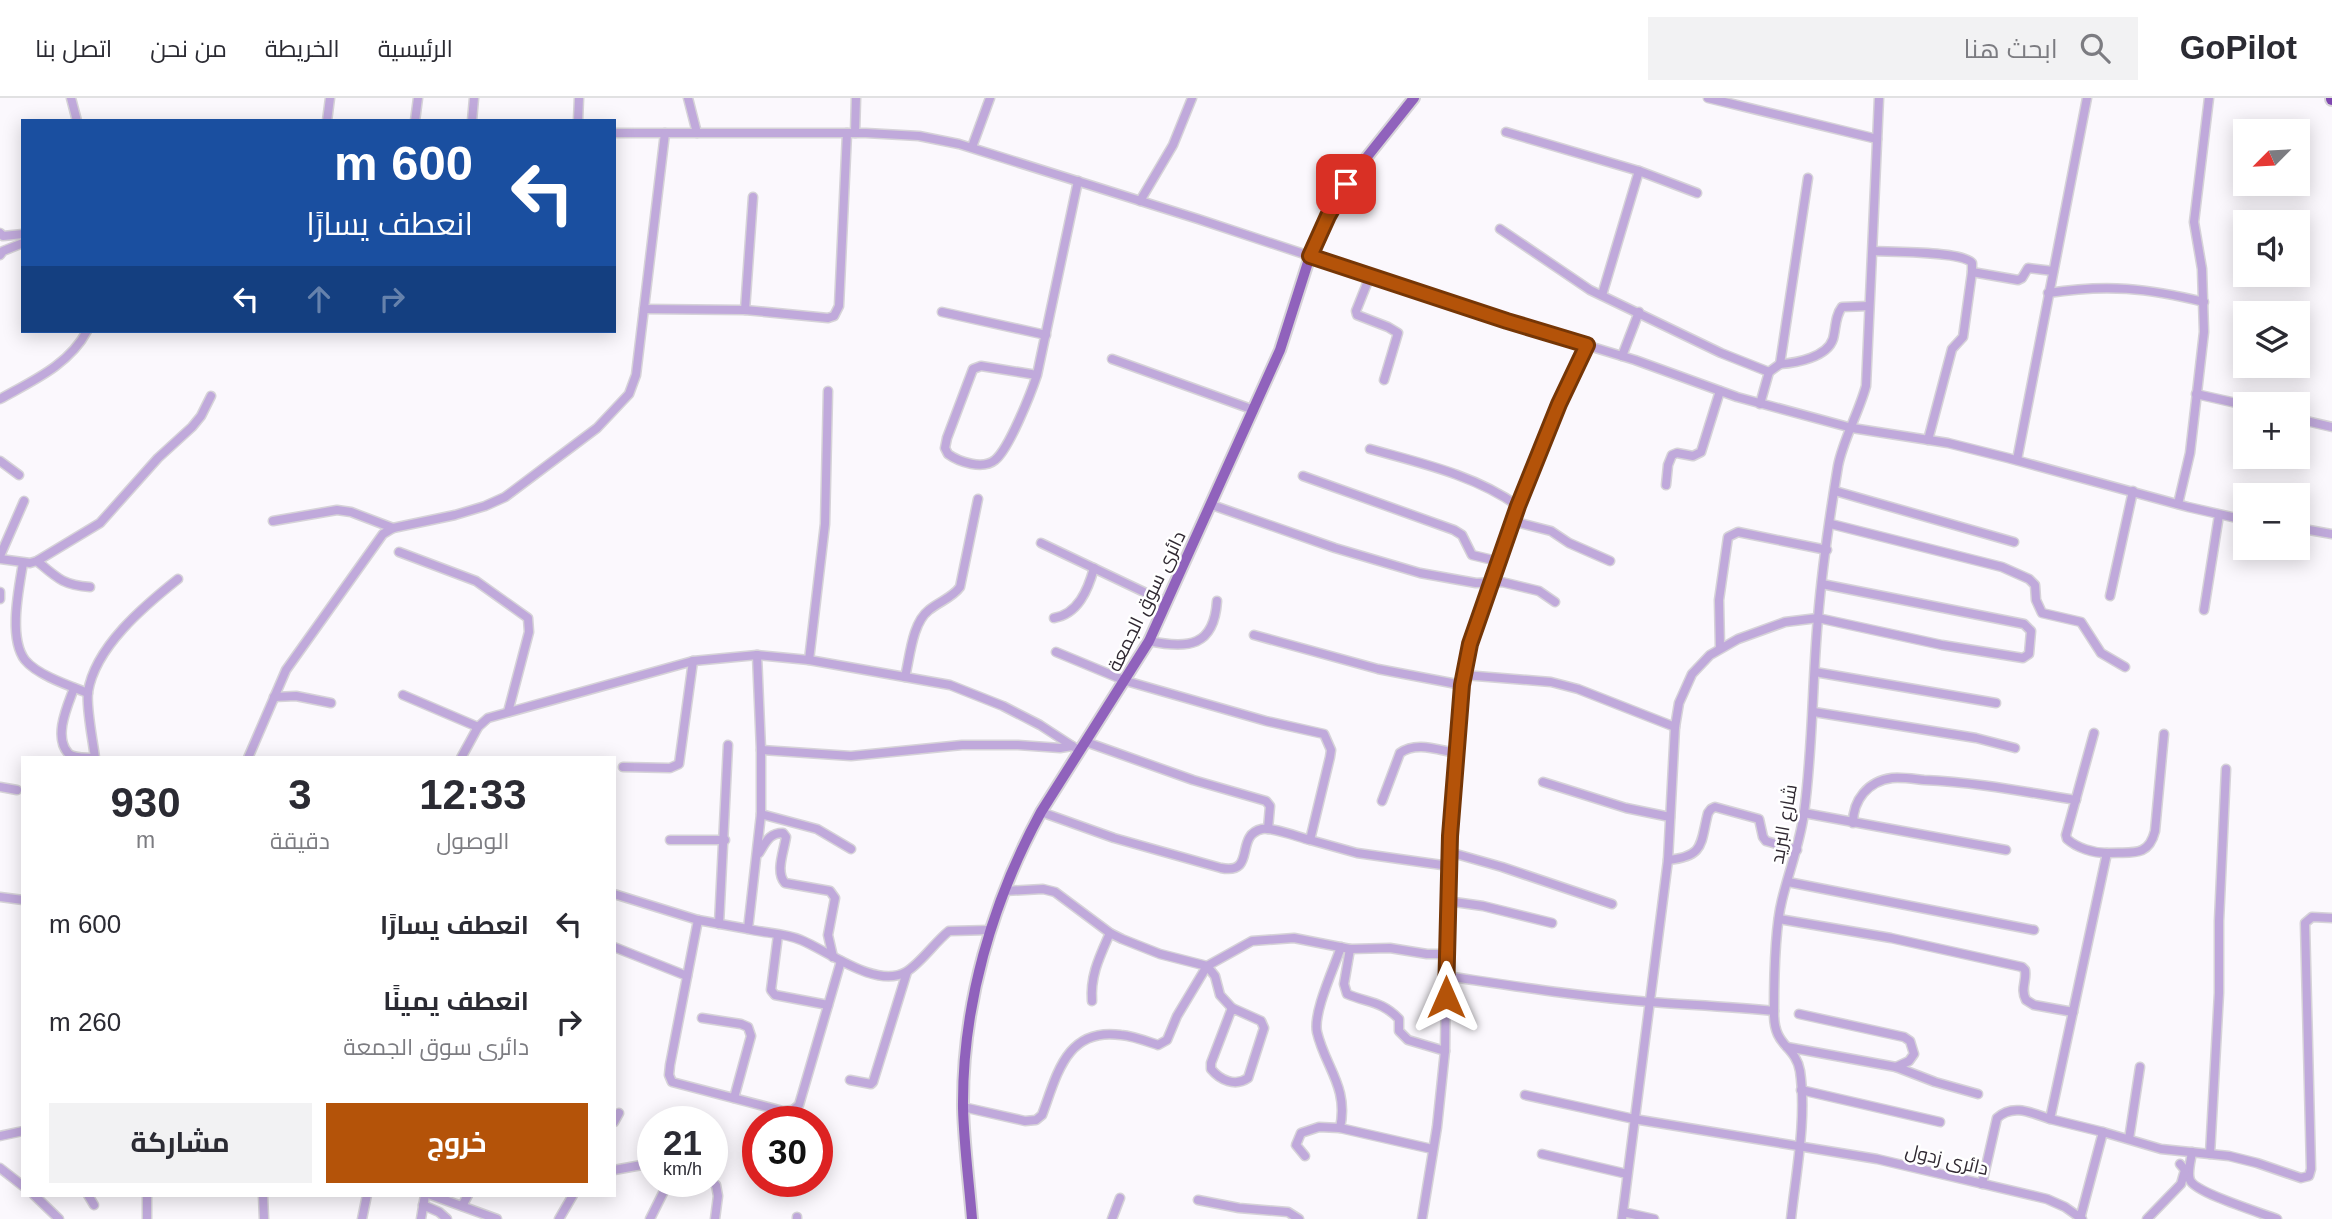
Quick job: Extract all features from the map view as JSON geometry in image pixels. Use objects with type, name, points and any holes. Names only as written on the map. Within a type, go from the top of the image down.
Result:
[{"type":"main road","name":"دائرى سوق الجمعة","points":[[972,1219],[963,1107],[965,1056],[990,930],[1004,891],[1041,813],[1079,746],[1126,681],[1149,641],[1280,350],[1310,256],[1328,216],[1346,184],[1414,98]]},
{"type":"street","points":[[71,98],[76,119]]},
{"type":"street","points":[[327,119],[330,98]]},
{"type":"street","points":[[415,119],[418,98]]},
{"type":"street","points":[[472,119],[474,98]]},
{"type":"street","points":[[578,119],[579,98]]},
{"type":"street","points":[[688,98],[697,133]]},
{"type":"street","points":[[644,309],[745,310],[828,318],[837,313],[856,98]]},
{"type":"street","points":[[972,147],[990,98]]},
{"type":"street","points":[[1140,201],[1173,145],[1192,98]]},
{"type":"street","points":[[1708,98],[1877,139]]},
{"type":"street","name":"شارع البريد","points":[[1791,1219],[1801,1090],[1799,1068],[1775,1031],[1779,919],[1804,813],[1814,712],[1818,618],[1841,454],[1866,386],[1879,98]]},
{"type":"street","points":[[2017,460],[2087,98]]},
{"type":"street","points":[[2178,504],[2190,453],[2204,332],[2202,270],[2194,222],[2209,98]]},
{"type":"street","points":[[1506,132],[1640,171],[1697,193]]},
{"type":"street","points":[[616,133],[851,133],[919,136],[972,147],[1622,356],[1759,404],[1852,428],[1928,440],[2017,460],[2233,518]]},
{"type":"street","points":[[249,756],[286,670],[383,534],[393,528],[455,515],[505,497],[597,428],[618,408],[634,385],[664,133]]},
{"type":"street","points":[[1602,295],[1640,171]]},
{"type":"street","points":[[1780,364],[1808,178]]},
{"type":"street","points":[[1037,375],[981,366],[973,369],[947,438],[945,448],[948,454],[981,465],[993,462],[1001,453],[1037,375],[1078,181]]},
{"type":"street","points":[[745,310],[753,197]]},
{"type":"street","points":[[1500,229],[1602,295],[1721,353],[1769,372]]},
{"type":"street","points":[[0,233],[3,236],[21,234]]},
{"type":"street","points":[[0,255],[3,251],[21,244]]},
{"type":"street","points":[[1873,251],[1937,254],[1967,258],[1972,263],[1962,337],[1952,349],[1928,440]]},
{"type":"street","points":[[1972,272],[2018,280],[2028,268],[2053,271]]},
{"type":"street","points":[[1370,276],[1356,311],[1357,315],[1398,333],[1384,380]]},
{"type":"street","points":[[2048,293],[2110,287],[2154,290],[2204,302]]},
{"type":"street","points":[[1759,404],[1769,372],[1780,364],[1793,363],[1827,349],[1842,307],[1869,306]]},
{"type":"street","points":[[942,312],[1046,335]]},
{"type":"street","points":[[1622,356],[1639,312]]},
{"type":"street","points":[[0,399],[66,359],[86,333]]},
{"type":"street","points":[[1422,1219],[1445,1051],[1448,866],[1462,685],[1470,644],[1497,561],[1559,404],[1587,345]]},
{"type":"street","points":[[1112,359],[1254,410]]},
{"type":"street","points":[[809,660],[825,524],[828,391]]},
{"type":"street","points":[[1666,485],[1672,455],[1677,453],[1693,456],[1701,452],[1720,391]]},
{"type":"street","points":[[2196,394],[2233,402]]},
{"type":"street","points":[[24,501],[0,557],[23,563],[37,561],[100,523],[158,458],[196,421],[211,396]]},
{"type":"street","points":[[2310,422],[2332,427]]},
{"type":"street","points":[[1370,449],[1472,480],[1503,495],[1518,506]]},
{"type":"street","points":[[0,461],[19,475]]},
{"type":"street","points":[[1303,476],[1454,530],[1462,535],[1472,555],[1497,561]]},
{"type":"street","points":[[1835,491],[2014,542]]},
{"type":"street","points":[[2110,596],[2133,491]]},
{"type":"street","points":[[905,677],[923,616],[956,593],[960,587],[978,499]]},
{"type":"street","points":[[1212,505],[1335,548],[1420,573],[1476,583],[1492,581],[1539,591],[1555,601]]},
{"type":"street","points":[[273,521],[337,510],[351,512],[393,528]]},
{"type":"street","points":[[2204,610],[2219,515]]},
{"type":"street","points":[[1512,521],[1551,531],[1569,543],[1610,561]]},
{"type":"street","points":[[1831,524],[2002,567],[2029,579],[2035,585],[2039,610],[2042,613],[2081,622],[2101,653],[2125,667]]},
{"type":"street","points":[[2310,530],[2331,533]]},
{"type":"street","points":[[1720,648],[1719,600],[1728,537],[1738,532],[1827,550]]},
{"type":"street","points":[[1041,543],[1165,601]]},
{"type":"street","points":[[399,552],[476,581],[528,618],[529,632],[508,712]]},
{"type":"street","points":[[37,561],[70,586],[90,587]]},
{"type":"street","points":[[23,563],[16,620],[20,650],[28,663],[49,677],[88,693]]},
{"type":"street","points":[[1054,618],[1067,616],[1077,605],[1090,584],[1094,568]]},
{"type":"street","points":[[95,756],[88,693],[105,651],[116,635],[178,579]]},
{"type":"street","points":[[1654,1219],[1623,1216],[1668,860],[1675,727],[1679,703],[1692,674],[1720,648],[1778,624],[1818,618],[1942,645],[2023,658],[2029,654],[2031,631],[2024,624],[1822,584]]},
{"type":"street","points":[[0,592],[0,599]]},
{"type":"street","points":[[1149,641],[1174,646],[1190,645],[1205,636],[1216,620],[1217,601]]},
{"type":"street","points":[[1254,635],[1378,669],[1462,685]]},
{"type":"street","points":[[1056,652],[1126,681],[1266,721],[1324,734],[1328,740],[1330,757],[1310,840]]},
{"type":"street","points":[[748,929],[761,814],[757,655]]},
{"type":"street","points":[[461,756],[478,727],[488,718],[693,661],[757,655],[809,660],[950,685],[993,702],[1079,746],[1266,801],[1270,806],[1268,829]]},
{"type":"street","points":[[623,767],[670,768],[679,764],[693,661]]},
{"type":"street","points":[[1815,672],[1996,703]]},
{"type":"street","points":[[1464,675],[1551,682],[1578,689],[1675,727]]},
{"type":"street","points":[[74,688],[63,723],[63,741],[68,753],[74,756]]},
{"type":"street","points":[[403,695],[478,727]]},
{"type":"street","points":[[275,697],[296,696],[331,703]]},
{"type":"street","points":[[1814,712],[1976,738],[2015,748]]},
{"type":"street","points":[[2094,733],[2067,839],[2088,850],[2107,853],[2132,853],[2144,850],[2152,844],[2164,734]]},
{"type":"street","points":[[719,924],[729,745]]},
{"type":"street","points":[[761,750],[851,756],[962,745],[1060,748],[1079,746]]},
{"type":"street","points":[[1382,801],[1400,753],[1406,748],[1414,746],[1456,753]]},
{"type":"street","points":[[2210,1154],[2219,993],[2219,921],[2226,769]]},
{"type":"street","points":[[1853,823],[1853,812],[1863,792],[1876,783],[1891,778],[1951,781],[2076,800]]},
{"type":"street","points":[[1543,782],[1626,808],[1670,817]]},
{"type":"street","points":[[0,787],[17,790]]},
{"type":"street","points":[[1668,860],[1693,855],[1699,848],[1708,813],[1715,807],[1759,819],[1766,841],[1797,850]]},
{"type":"street","points":[[1041,813],[1114,838],[1230,870],[1240,867],[1253,833],[1268,829],[1357,853],[1448,866]]},
{"type":"street","points":[[1804,813],[2006,850]]},
{"type":"street","points":[[761,814],[817,828],[851,849]]},
{"type":"street","points":[[698,920],[668,1075],[671,1082],[783,1111],[793,1110],[799,1105],[828,1004],[837,959],[828,935],[835,898],[830,891],[785,883],[781,879],[786,837],[783,833],[770,836],[758,854]]},
{"type":"street","points":[[670,840],[725,840]]},
{"type":"street","points":[[1449,852],[1612,904]]},
{"type":"street","points":[[2050,1119],[2107,853]]},
{"type":"street","points":[[1788,882],[2034,930]]},
{"type":"street","points":[[1004,891],[1043,889],[1055,892],[1110,933],[1160,954],[1207,966],[1215,976],[1220,995],[1232,1008],[1261,1021],[1264,1028],[1248,1079],[1238,1083],[1221,1078],[1211,1069],[1232,1008]]},
{"type":"street","points":[[616,895],[698,920],[799,939],[837,959],[881,976],[906,972],[949,931],[990,930]]},
{"type":"street","points":[[0,897],[21,900]]},
{"type":"street","points":[[1447,901],[1552,923]]},
{"type":"street","points":[[1982,1184],[1997,1118],[2003,1112],[2021,1110],[2161,1149],[2210,1154],[2257,1163],[2301,1178],[2311,1173],[2305,923],[2312,917],[2332,918]]},
{"type":"street","points":[[1779,919],[1891,938],[2022,967],[2026,974],[2022,986],[2026,1000],[2034,1005],[2073,1012]]},
{"type":"street","points":[[1092,1001],[1094,971],[1110,933]]},
{"type":"street","points":[[778,936],[771,990],[775,995],[828,1004]]},
{"type":"street","points":[[963,1107],[1025,1121],[1035,1120],[1042,1115],[1061,1066],[1071,1049],[1081,1041],[1100,1034],[1121,1034],[1158,1045],[1163,1044],[1207,966],[1245,944],[1268,938],[1294,938],[1350,949],[1390,948],[1446,954]]},
{"type":"street","points":[[1340,947],[1321,1006],[1317,1030],[1338,1084],[1342,1110],[1340,1128]]},
{"type":"street","points":[[616,948],[687,976]]},
{"type":"street","points":[[1350,949],[1344,984],[1347,993],[1379,1003],[1388,1009],[1399,1019],[1399,1031],[1408,1040],[1445,1051]]},
{"type":"street","points":[[850,1080],[871,1084],[873,1082],[906,972]]},
{"type":"street","points":[[1446,976],[1562,993],[1774,1011]]},
{"type":"street","points":[[1799,1014],[1904,1037],[1910,1041],[1914,1054],[1909,1061],[1895,1067]]},
{"type":"street","points":[[702,1017],[748,1027],[751,1036],[734,1098]]},
{"type":"street","points":[[1785,1047],[1895,1067],[1978,1094]]},
{"type":"street","points":[[2129,1139],[2140,1067]]},
{"type":"street","points":[[1801,1090],[1940,1122]]},
{"type":"street","name":"دائرى زدول","points":[[1525,1095],[1634,1119],[1877,1159],[2047,1199],[2081,1219]]},
{"type":"street","points":[[616,1118],[619,1113]]},
{"type":"street","points":[[1305,1156],[1296,1145],[1297,1139],[1301,1133],[1319,1127],[1340,1128],[1432,1149]]},
{"type":"street","points":[[0,1136],[21,1131]]},
{"type":"street","points":[[2081,1219],[2103,1132]]},
{"type":"street","points":[[2192,1152],[2189,1179],[2192,1184],[2204,1192],[2277,1219]]},
{"type":"street","points":[[1542,1154],[1627,1174]]},
{"type":"street","points":[[2147,1219],[2181,1184],[2185,1170],[2180,1164]]},
{"type":"street","points":[[616,1170],[637,1166]]},
{"type":"street","points":[[0,1168],[21,1184]]},
{"type":"street","points":[[36,1197],[59,1219]]},
{"type":"street","points":[[89,1197],[94,1205]]},
{"type":"street","points":[[147,1219],[148,1197]]},
{"type":"street","points":[[262,1197],[264,1219]]},
{"type":"street","points":[[362,1219],[367,1197]]},
{"type":"street","points":[[421,1219],[425,1197]]},
{"type":"street","points":[[437,1197],[497,1219]]},
{"type":"street","points":[[462,1206],[467,1197]]},
{"type":"street","points":[[559,1219],[572,1197]]},
{"type":"street","points":[[650,1219],[661,1197]]},
{"type":"street","points":[[715,1219],[718,1197]]},
{"type":"street","points":[[1112,1219],[1120,1198]]},
{"type":"street","points":[[1198,1200],[1288,1213],[1299,1219]]},
{"type":"street","points":[[423,1205],[447,1219]]},
{"type":"route","points":[[1346,184],[1310,256],[1587,345],[1559,404],[1518,506],[1470,644],[1462,685],[1450,836],[1446,997]]}]
